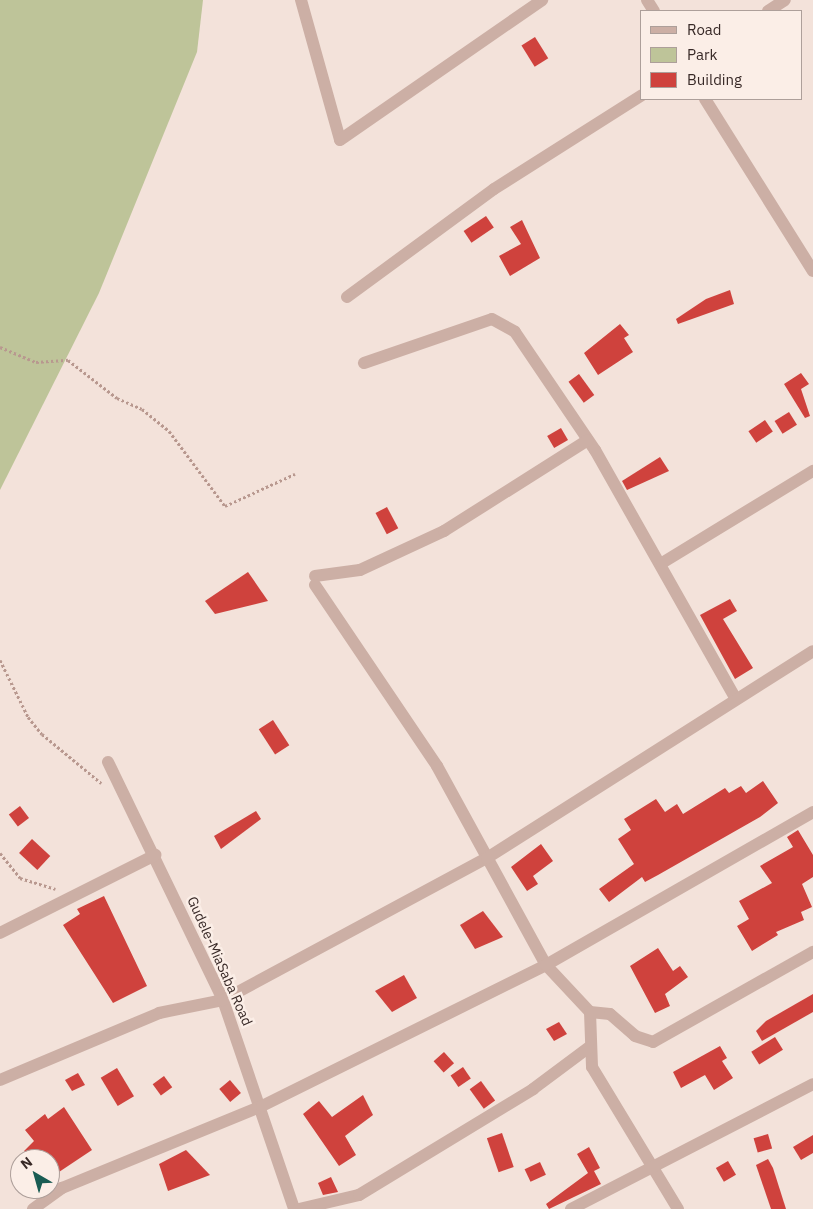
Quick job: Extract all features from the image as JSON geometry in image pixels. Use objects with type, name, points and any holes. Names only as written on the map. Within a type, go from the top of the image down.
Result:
[{"type":"street","points":[[301,0],[340,140],[542,0]]},
{"type":"street","points":[[770,10],[785,0]]},
{"type":"street","points":[[347,297],[494,189],[640,96]]},
{"type":"street","points":[[706,100],[813,270]]},
{"type":"street","points":[[364,363],[492,319],[515,332],[588,440],[662,563],[735,697]]},
{"type":"street","points":[[588,440],[444,531],[360,570],[315,581],[437,766],[546,964],[590,1012],[610,1014],[635,1036],[653,1042],[813,952]]},
{"type":"street","points":[[662,563],[813,471]]},
{"type":"street","points":[[0,1080],[159,1013],[223,1000],[487,858],[735,697],[813,651]]},
{"type":"street","name":"Gudele-MiaSaba Road","points":[[108,762],[155,855],[223,1000],[262,1106],[294,1209]]},
{"type":"street","points":[[32,1209],[62,1188],[262,1106],[546,964],[813,812]]},
{"type":"street","points":[[0,933],[72,892],[155,855]]},
{"type":"street","points":[[590,1012],[588,1048],[592,1067],[655,1167],[678,1209]]},
{"type":"street","points":[[299,1209],[359,1195],[533,1089],[588,1048]]},
{"type":"street","points":[[571,1209],[813,1084]]},
{"type":"path","points":[[0,347],[36,362],[68,360],[117,398],[142,410],[169,431],[225,506],[295,474]]},
{"type":"path","points":[[0,660],[28,717],[42,734],[106,787]]},
{"type":"path","points":[[0,853],[20,878],[72,892]]},
{"type":"green space","points":[[0,0],[203,0],[197,52],[99,293],[0,490]]},
{"type":"building","points":[[535,37],[548,58],[535,67],[521,45]]},
{"type":"building","points":[[486,216],[494,228],[471,243],[464,231]]},
{"type":"building","points":[[522,220],[540,258],[510,276],[499,256],[521,244],[510,227]]},
{"type":"building","points":[[730,290],[734,304],[678,324],[676,319],[706,299]]},
{"type":"building","points":[[620,324],[629,335],[624,338],[633,352],[598,375],[584,353]]},
{"type":"building","points":[[801,373],[809,384],[801,389],[810,416],[805,418],[784,384]]},
{"type":"building","points":[[579,374],[594,395],[584,403],[568,382]]},
{"type":"building","points":[[789,412],[797,425],[783,434],[775,421]]},
{"type":"building","points":[[765,420],[773,432],[756,443],[748,431]]},
{"type":"building","points":[[561,428],[568,440],[554,448],[547,436]]},
{"type":"building","points":[[660,457],[669,471],[627,490],[622,481]]},
{"type":"building","points":[[387,507],[398,528],[387,534],[376,513]]},
{"type":"building","points":[[248,572],[268,601],[215,614],[205,601]]},
{"type":"building","points":[[730,599],[737,611],[723,619],[753,668],[735,679],[700,615]]},
{"type":"building","points":[[273,720],[289,745],[275,754],[259,729]]},
{"type":"building","points":[[763,781],[778,803],[760,817],[645,882],[642,877],[609,902],[599,889],[634,864],[618,839],[631,830],[624,819],[656,799],[665,812],[677,804],[683,814],[725,788],[729,793],[741,786],[746,793]]},
{"type":"building","points":[[20,806],[29,818],[18,826],[9,814]]},
{"type":"building","points":[[256,811],[261,819],[221,849],[214,836]]},
{"type":"building","points":[[798,830],[813,855],[813,877],[802,884],[812,907],[801,912],[804,920],[776,932],[778,935],[752,951],[737,926],[749,919],[739,901],[772,883],[760,866],[793,847],[787,837]]},
{"type":"building","points":[[32,839],[50,856],[37,870],[19,853]]},
{"type":"building","points":[[541,844],[553,861],[533,876],[538,884],[527,891],[511,867]]},
{"type":"building","points":[[104,896],[147,986],[113,1003],[63,925],[80,914],[77,909]]},
{"type":"building","points":[[483,911],[503,937],[475,949],[460,925]]},
{"type":"building","points":[[658,948],[673,971],[680,966],[688,977],[665,994],[670,1006],[655,1013],[630,966]]},
{"type":"building","points":[[404,975],[417,998],[392,1012],[375,991]]},
{"type":"building","points":[[813,994],[813,1012],[762,1041],[756,1031],[766,1021]]},
{"type":"building","points":[[559,1022],[567,1034],[554,1041],[546,1029]]},
{"type":"building","points":[[775,1037],[783,1050],[759,1065],[751,1052]]},
{"type":"building","points":[[720,1046],[727,1058],[722,1061],[733,1078],[714,1090],[705,1075],[681,1088],[673,1072]]},
{"type":"building","points":[[444,1052],[454,1063],[444,1073],[434,1061]]},
{"type":"building","points":[[463,1067],[471,1079],[458,1087],[451,1075]]},
{"type":"building","points":[[117,1068],[134,1096],[118,1106],[101,1078]]},
{"type":"building","points":[[78,1073],[85,1085],[72,1091],[65,1080]]},
{"type":"building","points":[[164,1076],[172,1087],[161,1096],[153,1084]]},
{"type":"building","points":[[230,1080],[241,1093],[230,1102],[219,1089]]},
{"type":"building","points":[[481,1081],[495,1100],[484,1109],[470,1089]]},
{"type":"building","points":[[363,1095],[373,1115],[345,1136],[356,1155],[339,1166],[303,1114],[319,1101],[332,1117]]},
{"type":"building","points":[[64,1107],[92,1150],[60,1171],[60,1149],[26,1149],[34,1141],[25,1130],[45,1114],[48,1119]]},
{"type":"building","points":[[502,1133],[514,1167],[499,1172],[487,1138]]},
{"type":"building","points":[[768,1134],[772,1148],[758,1153],[754,1138]]},
{"type":"building","points":[[813,1135],[813,1153],[801,1160],[793,1147]]},
{"type":"building","points":[[589,1147],[600,1168],[594,1171],[601,1184],[549,1209],[546,1204],[588,1173],[577,1154]]},
{"type":"building","points":[[186,1150],[210,1175],[168,1191],[159,1164]]},
{"type":"building","points":[[768,1159],[773,1168],[786,1209],[771,1209],[756,1165]]},
{"type":"building","points":[[728,1161],[736,1175],[724,1182],[716,1168]]},
{"type":"building","points":[[540,1162],[546,1175],[531,1182],[525,1169]]},
{"type":"building","points":[[331,1177],[338,1192],[323,1195],[318,1183]]}]
